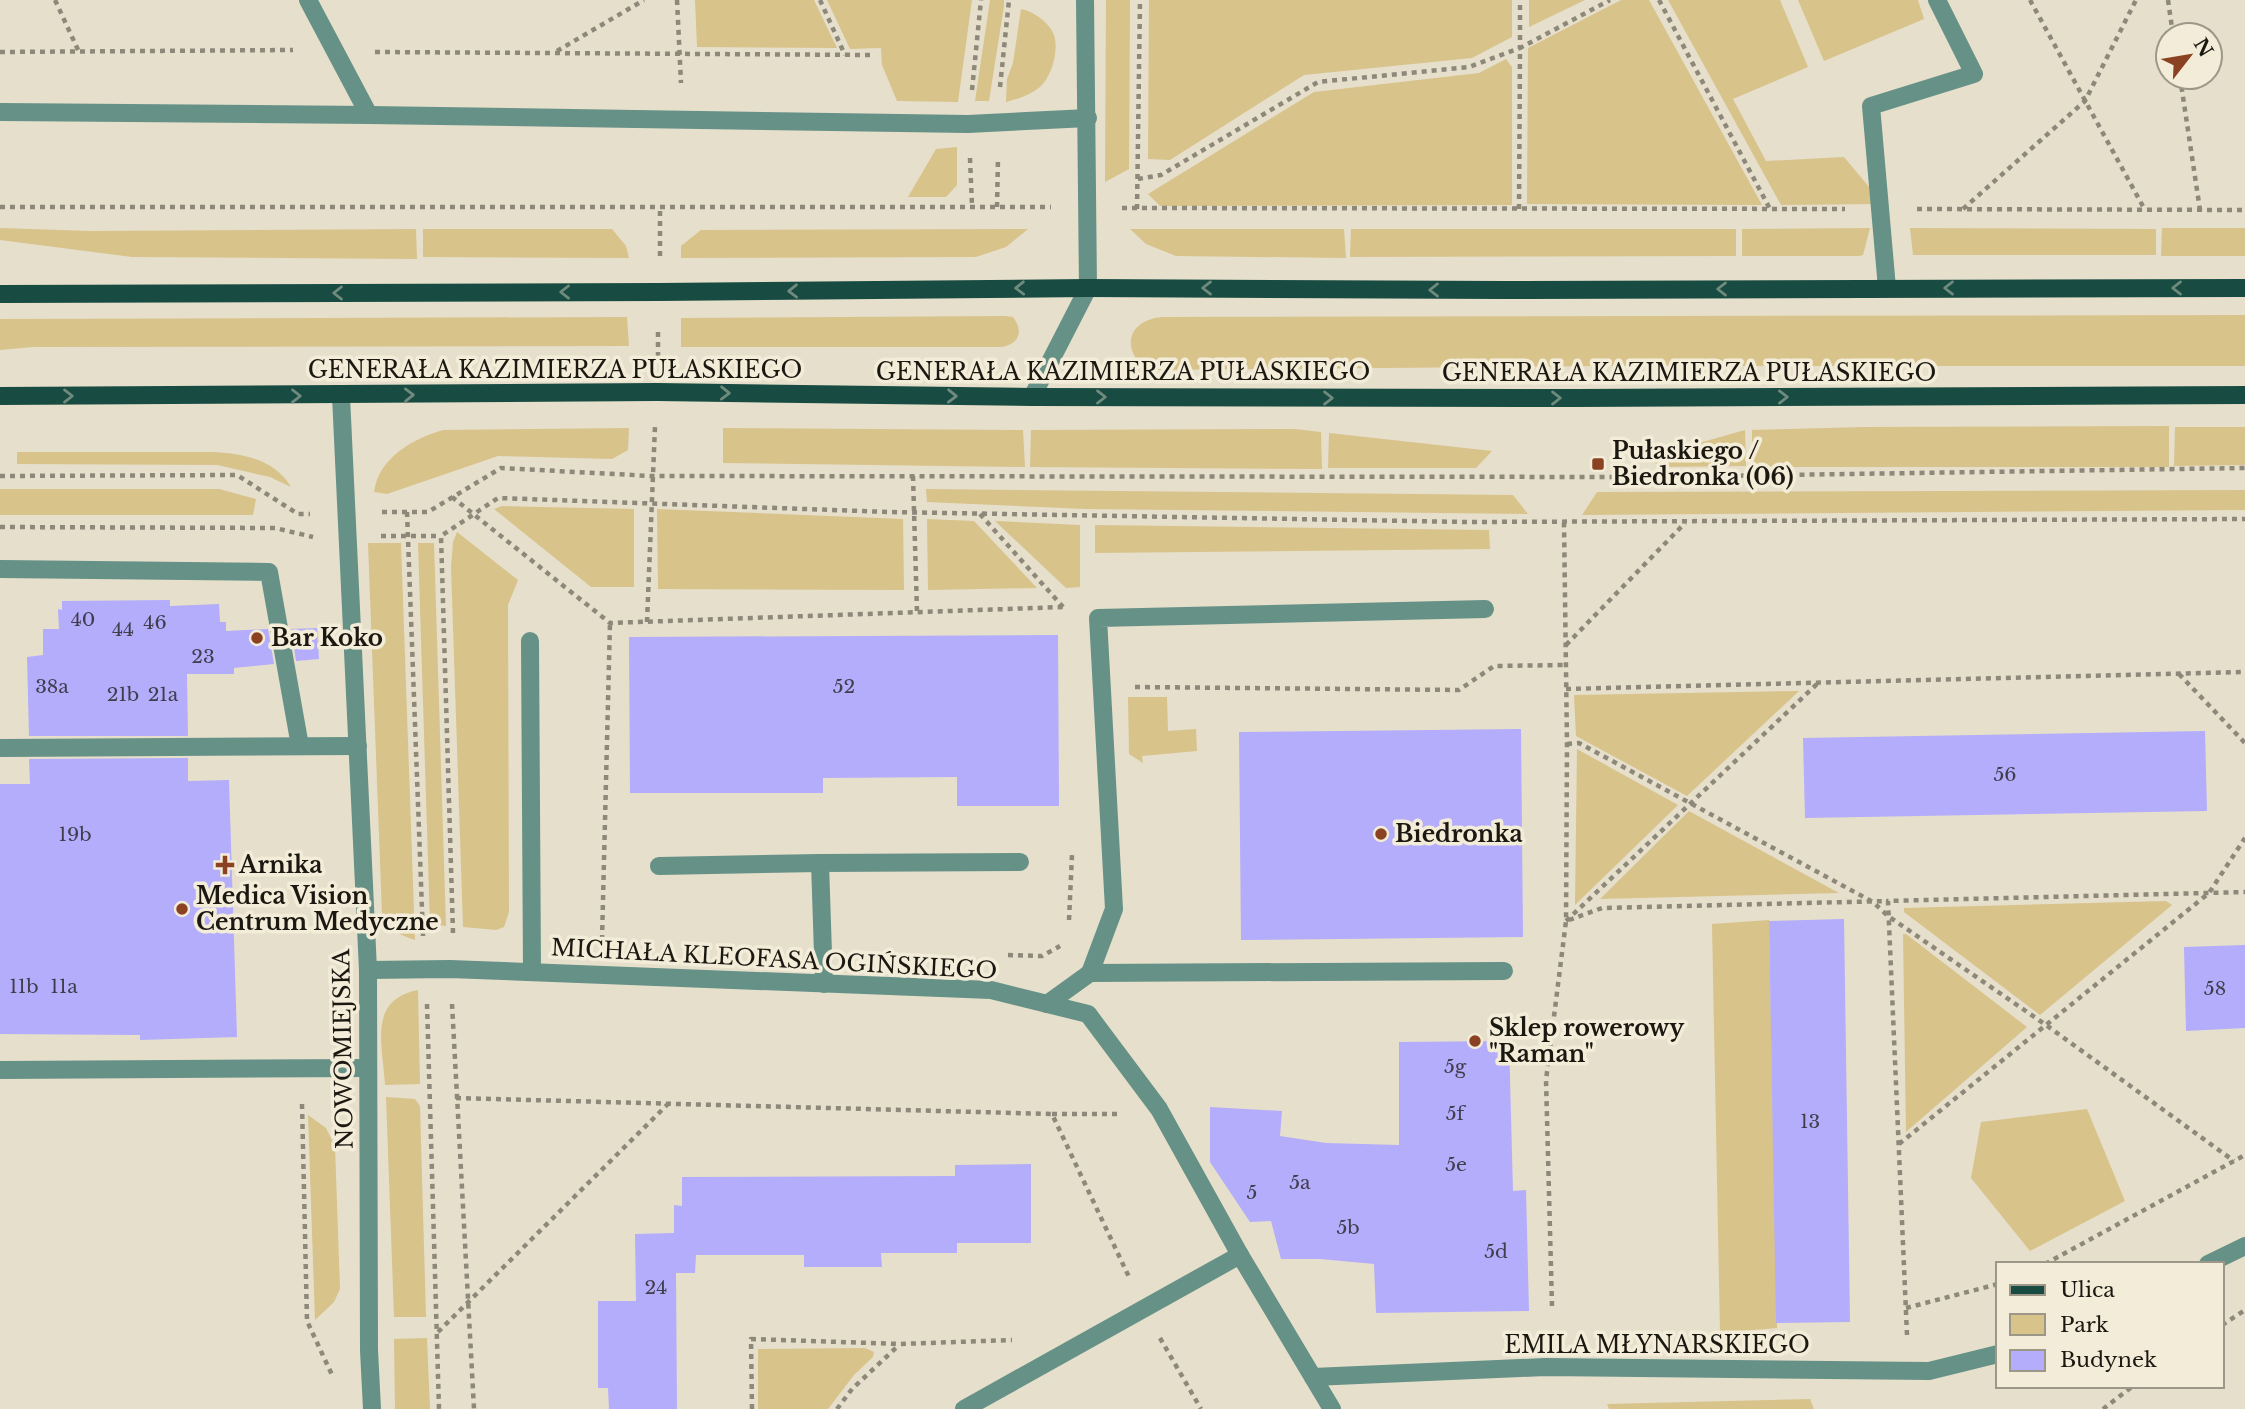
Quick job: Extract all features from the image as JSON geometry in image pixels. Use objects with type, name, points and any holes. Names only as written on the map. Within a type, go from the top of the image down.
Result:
[{"type":"main road","points":[[0,294],[1088,288],[2245,288]]},
{"type":"main road","name":"GENERAŁA KAZIMIERZA PUŁASKIEGO","points":[[0,397],[657,392],[1032,397],[2245,395]]},
{"type":"street","points":[[308,0],[369,115]]},
{"type":"street","points":[[1032,397],[1088,288],[1085,0]]},
{"type":"street","points":[[1887,288],[1871,106],[1974,74],[1937,0]]},
{"type":"street","points":[[0,112],[968,124],[1087,118]]},
{"type":"street","name":"NOWOMIEJSKA","points":[[341,396],[368,970],[369,1337],[372,1409]]},
{"type":"street","points":[[0,569],[269,572],[300,747]]},
{"type":"street","points":[[1047,1004],[1090,973],[1114,909],[1098,618],[1485,609]]},
{"type":"street","points":[[530,641],[532,972]]},
{"type":"street","points":[[0,748],[358,746]]},
{"type":"street","points":[[659,866],[1020,862]]},
{"type":"street","points":[[820,863],[824,984]]},
{"type":"street","name":"MICHAŁA KLEOFASA OGIŃSKIEGO","points":[[368,970],[450,969],[991,990],[1088,1014],[1159,1109],[1240,1255],[1332,1409]]},
{"type":"street","points":[[1090,973],[1504,971]]},
{"type":"street","points":[[0,1070],[368,1068]]},
{"type":"street","points":[[2212,1262],[2245,1246]]},
{"type":"street","points":[[964,1409],[1240,1255]]},
{"type":"street","name":"EMILA MŁYNARSKIEGO","points":[[1313,1377],[1545,1367],[1929,1371],[1996,1354]]},
{"type":"path","points":[[55,0],[79,52]]},
{"type":"path","points":[[554,53],[644,0]]},
{"type":"path","points":[[677,0],[683,120]]},
{"type":"path","points":[[820,0],[845,55]]},
{"type":"path","points":[[1137,209],[1140,0]]},
{"type":"path","points":[[1519,209],[1520,0]]},
{"type":"path","points":[[1138,179],[1161,175],[1318,82],[1469,67],[1520,48],[1610,0]]},
{"type":"path","points":[[1659,0],[1770,209]]},
{"type":"path","points":[[2030,0],[2145,210]]},
{"type":"path","points":[[1962,209],[2085,101],[2136,0]]},
{"type":"path","points":[[2168,0],[2171,21]]},
{"type":"path","points":[[0,52],[313,50],[874,55]]},
{"type":"path","points":[[2182,91],[2200,210]]},
{"type":"path","points":[[0,476],[237,475],[298,514],[428,512],[501,468],[651,476],[1650,477],[2245,468]]},
{"type":"path","points":[[913,476],[917,612]]},
{"type":"path","points":[[452,497],[610,623],[1063,607],[979,513]]},
{"type":"path","points":[[0,527],[275,528],[316,538],[441,536],[498,498],[914,512],[1564,523],[2245,519]]},
{"type":"path","points":[[647,622],[650,503]]},
{"type":"path","points":[[1552,1306],[1546,1080],[1566,921],[1564,523]]},
{"type":"path","points":[[1566,645],[1685,523]]},
{"type":"path","points":[[441,536],[454,922],[450,969],[474,1409]]},
{"type":"path","points":[[1102,686],[1459,690],[1494,666],[1566,665]]},
{"type":"path","points":[[1566,689],[2245,672]]},
{"type":"path","points":[[2179,674],[2245,743]]},
{"type":"path","points":[[1566,921],[1817,684]]},
{"type":"path","points":[[1567,744],[1579,743],[1873,902],[1888,916],[2046,1025],[2234,1161]]},
{"type":"path","points":[[1898,1144],[2209,893],[2245,838]]},
{"type":"path","points":[[1566,921],[1602,908],[2245,892]]},
{"type":"path","points":[[1888,901],[1908,1371]]},
{"type":"path","points":[[299,1069],[307,1321],[333,1378],[334,1389]]},
{"type":"path","points":[[456,1098],[1052,1114],[1144,1308],[1201,1409]]},
{"type":"path","points":[[437,1333],[668,1104]]},
{"type":"path","points":[[2049,1262],[2245,1155]]},
{"type":"path","points":[[1906,1308],[1996,1285]]},
{"type":"path","points":[[2224,1324],[2245,1310]]},
{"type":"path","points":[[752,1409],[751,1339],[900,1344],[1025,1339]]},
{"type":"path","points":[[836,1409],[852,1389],[900,1344]]},
{"type":"path","points":[[2103,1409],[2130,1388]]},
{"type":"green space","points":[[695,0],[814,0],[837,48],[697,47]]},
{"type":"green space","points":[[827,0],[972,0],[958,102],[897,101],[882,65],[881,48],[850,49]]},
{"type":"green space","points":[[990,0],[1004,0],[1004,6],[989,101],[975,101]]},
{"type":"green space","points":[[1106,0],[1130,0],[1129,169],[1105,182]]},
{"type":"green space","points":[[1149,0],[1512,0],[1512,37],[1472,58],[1304,75],[1170,160],[1148,159]]},
{"type":"green space","points":[[1529,0],[1585,0],[1529,27]]},
{"type":"green space","points":[[1621,0],[1649,0],[1762,205],[1527,204],[1528,48]]},
{"type":"green space","points":[[1668,0],[1780,0],[1808,67],[1733,99],[1766,161],[1844,157],[1875,194],[1876,204],[1781,205]]},
{"type":"green space","points":[[1798,0],[1918,0],[1924,19],[1824,61]]},
{"type":"green space","points":[[1021,9],[1036,15],[1049,26],[1054,35],[1055,55],[1051,70],[1040,87],[1006,102],[1007,79],[1013,63]]},
{"type":"green space","points":[[1506,59],[1512,67],[1512,205],[1160,206],[1148,194],[1314,92],[1479,73]]},
{"type":"green space","points":[[957,147],[957,185],[946,197],[908,197],[936,149]]},
{"type":"green space","points":[[0,228],[90,231],[416,229],[417,259],[132,257],[0,240]]},
{"type":"green space","points":[[1870,228],[1863,255],[1859,256],[1742,256],[1742,229]]},
{"type":"green space","points":[[1910,228],[2156,229],[2156,255],[1913,255]]},
{"type":"green space","points":[[2162,228],[2245,228],[2245,256],[2161,256]]},
{"type":"green space","points":[[423,229],[612,229],[626,246],[629,258],[423,257]]},
{"type":"green space","points":[[1028,229],[1006,247],[976,257],[681,258],[681,246],[701,230]]},
{"type":"green space","points":[[1130,229],[1344,229],[1346,258],[1176,256],[1146,244]]},
{"type":"green space","points":[[1351,229],[1736,229],[1736,256],[1350,257]]},
{"type":"green space","points":[[2245,315],[2245,366],[1597,366],[1147,370],[1138,362],[1131,345],[1135,330],[1150,319],[1162,317]]},
{"type":"green space","points":[[627,317],[629,346],[33,347],[0,350],[0,319]]},
{"type":"green space","points":[[1013,317],[1019,332],[1016,340],[1001,347],[681,347],[681,318]]},
{"type":"green space","points":[[2169,426],[2169,467],[1752,467],[1752,430]]},
{"type":"green space","points":[[2175,427],[2245,427],[2245,465],[2174,466]]},
{"type":"green space","points":[[629,428],[628,450],[612,459],[498,456],[387,494],[374,492],[377,480],[390,459],[409,444],[443,430]]},
{"type":"green space","points":[[723,428],[1023,430],[1025,467],[723,463]]},
{"type":"green space","points":[[1295,429],[1321,432],[1322,469],[1030,467],[1031,430]]},
{"type":"green space","points":[[1745,430],[1746,466],[1659,467],[1644,451],[1692,445]]},
{"type":"green space","points":[[1329,433],[1492,451],[1476,468],[1328,468]]},
{"type":"green space","points":[[17,452],[226,453],[248,457],[268,465],[277,470],[291,487],[270,477],[217,465],[17,464]]},
{"type":"green space","points":[[0,489],[219,489],[256,499],[253,515],[0,515]]},
{"type":"green space","points":[[926,489],[1513,495],[1528,514],[1086,509],[927,502]]},
{"type":"green space","points":[[2245,490],[2245,510],[1582,515],[1597,492]]},
{"type":"green space","points":[[502,506],[634,509],[634,587],[591,587],[494,509]]},
{"type":"green space","points":[[657,509],[903,519],[904,590],[658,589]]},
{"type":"green space","points":[[927,519],[974,521],[1037,588],[928,590]]},
{"type":"green space","points":[[995,521],[1080,525],[1080,587],[1066,588]]},
{"type":"green space","points":[[1095,525],[1489,530],[1490,549],[1095,553]]},
{"type":"green space","points":[[457,532],[518,580],[508,605],[509,912],[504,927],[496,930],[463,927],[451,567],[453,542]]},
{"type":"green space","points":[[368,543],[401,543],[415,940],[388,925],[382,915]]},
{"type":"green space","points":[[418,543],[434,543],[446,926],[430,924]]},
{"type":"green space","points":[[1799,691],[1687,796],[1576,736],[1574,695]]},
{"type":"green space","points":[[1128,697],[1167,697],[1168,731],[1196,729],[1197,751],[1142,756],[1143,763],[1129,754]]},
{"type":"green space","points":[[1577,749],[1678,805],[1575,905]]},
{"type":"green space","points":[[1689,811],[1839,893],[1600,899]]},
{"type":"green space","points":[[2166,901],[2172,905],[2040,1015],[1904,912],[1904,908]]},
{"type":"green space","points":[[1769,920],[1777,1328],[1720,1333],[1712,924]]},
{"type":"green space","points":[[1903,934],[2027,1027],[1906,1132]]},
{"type":"green space","points":[[418,990],[420,1084],[385,1085],[381,1040],[385,1014],[391,1004],[402,995]]},
{"type":"green space","points":[[386,1097],[415,1099],[420,1106],[426,1317],[394,1317]]},
{"type":"green space","points":[[2087,1109],[2125,1201],[2030,1251],[1971,1178],[1981,1122]]},
{"type":"green space","points":[[308,1115],[326,1128],[335,1146],[340,1289],[334,1302],[315,1320]]},
{"type":"green space","points":[[427,1338],[430,1409],[395,1409],[394,1339]]},
{"type":"green space","points":[[865,1348],[874,1352],[873,1357],[854,1375],[828,1409],[758,1409],[758,1349]]},
{"type":"green space","points":[[1810,1399],[1814,1409],[1609,1409],[1607,1404]]},
{"type":"building","points":[[170,600],[170,606],[219,604],[220,622],[226,622],[226,631],[268,629],[274,664],[234,668],[234,674],[187,674],[188,736],[29,736],[27,657],[43,655],[43,629],[59,629],[58,609],[62,610],[62,601]]},
{"type":"building","points":[[317,628],[319,659],[296,661],[291,629]]},
{"type":"building","points":[[1058,635],[1059,806],[957,806],[957,777],[823,778],[823,793],[630,793],[629,637]]},
{"type":"building","name":"Biedronka","points":[[1521,729],[1523,937],[1241,940],[1239,732]]},
{"type":"building","points":[[2205,731],[2207,811],[1805,818],[1803,738]]},
{"type":"building","points":[[188,758],[188,781],[229,780],[237,1037],[140,1040],[140,1035],[0,1034],[0,784],[30,784],[29,759]]},
{"type":"building","points":[[1844,919],[1850,1322],[1776,1323],[1769,921]]},
{"type":"building","points":[[2245,945],[2245,1028],[2186,1031],[2184,947]]},
{"type":"building","points":[[1509,1041],[1513,1191],[1526,1190],[1529,1311],[1376,1313],[1374,1264],[1281,1259],[1271,1221],[1250,1222],[1210,1162],[1210,1107],[1282,1111],[1280,1136],[1326,1143],[1399,1145],[1399,1042]]},
{"type":"building","points":[[1031,1164],[1031,1243],[957,1243],[957,1253],[881,1253],[882,1267],[804,1267],[804,1255],[696,1255],[695,1273],[676,1273],[677,1409],[609,1409],[608,1388],[598,1388],[598,1301],[636,1301],[635,1234],[674,1233],[674,1205],[682,1206],[682,1177],[955,1176],[955,1165]]},
{"type":"place","name":"Pułaskiego / Biedronka (06)","points":[[1598,464]]},
{"type":"place","name":"Bar Koko","points":[[257,638]]},
{"type":"place","name":"Biedronka","points":[[1381,834]]},
{"type":"place","name":"Arnika","points":[[225,865]]},
{"type":"place","name":"Medica Vision Centrum Medyczne","points":[[182,909]]},
{"type":"place","name":"Sklep rowerowy \"Raman\"","points":[[1475,1041]]}]
